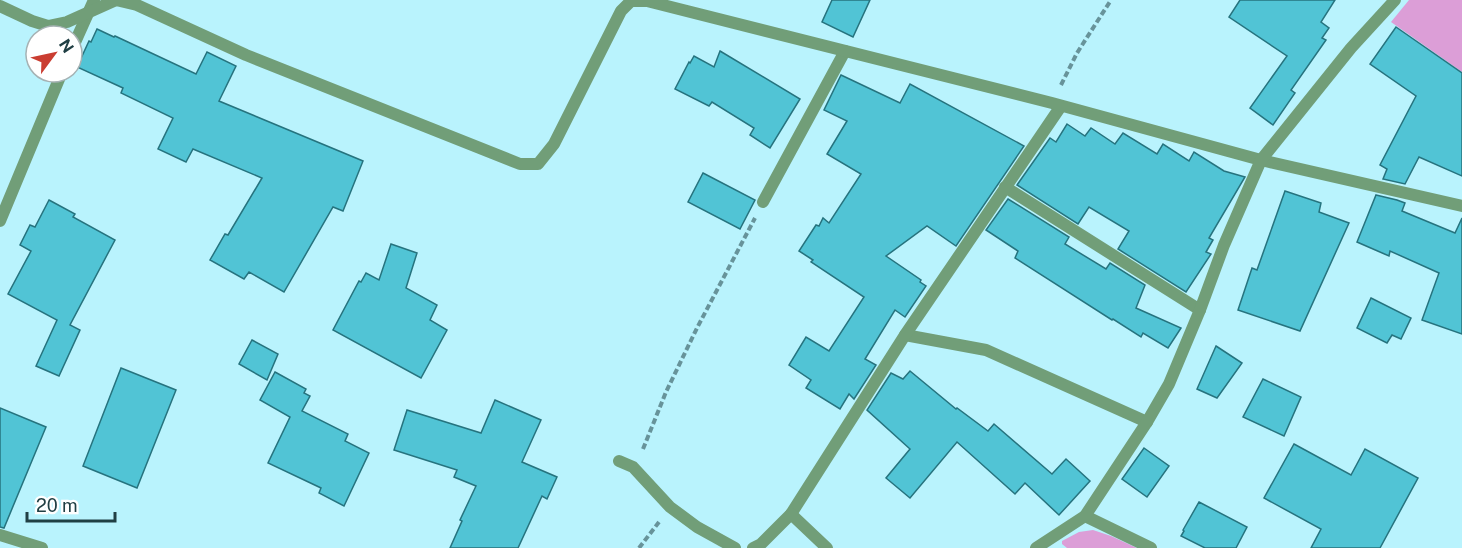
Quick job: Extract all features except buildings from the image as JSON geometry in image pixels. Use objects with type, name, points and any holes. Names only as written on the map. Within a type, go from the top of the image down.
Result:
[{"type":"street","points":[[83,24],[94,0]]},
{"type":"street","points":[[0,6],[48,26],[67,22],[116,0],[137,5],[246,55],[520,164],[538,164],[554,144],[621,11],[631,1],[647,1],[1056,104],[1261,160],[1462,206]]},
{"type":"street","points":[[1036,548],[1085,516],[1147,422],[1169,384],[1224,245],[1261,160],[1351,48],[1395,0]]},
{"type":"street","points":[[763,202],[845,51]]},
{"type":"street","points":[[0,221],[57,84]]},
{"type":"street","points":[[753,548],[761,544],[791,514],[905,335],[1005,187],[1056,104]]},
{"type":"street","points":[[1005,187],[1200,310]]},
{"type":"street","points":[[905,335],[986,350],[1147,422]]},
{"type":"street","points":[[619,461],[633,467],[670,507],[698,527],[735,548]]},
{"type":"street","points":[[791,514],[827,548]]},
{"type":"street","points":[[1085,516],[1151,548]]},
{"type":"street","points":[[0,535],[42,548]]},
{"type":"path","points":[[1056,104],[1077,53],[1111,0]]},
{"type":"path","points":[[638,473],[640,455],[666,392],[763,202]]},
{"type":"path","points":[[639,548],[670,507]]},
{"type":"shaded area","points":[[1409,0],[1462,0],[1462,72],[1391,22]]},
{"type":"shaded area","points":[[1093,530],[1137,548],[1067,548],[1062,544],[1062,541],[1079,532]]}]
